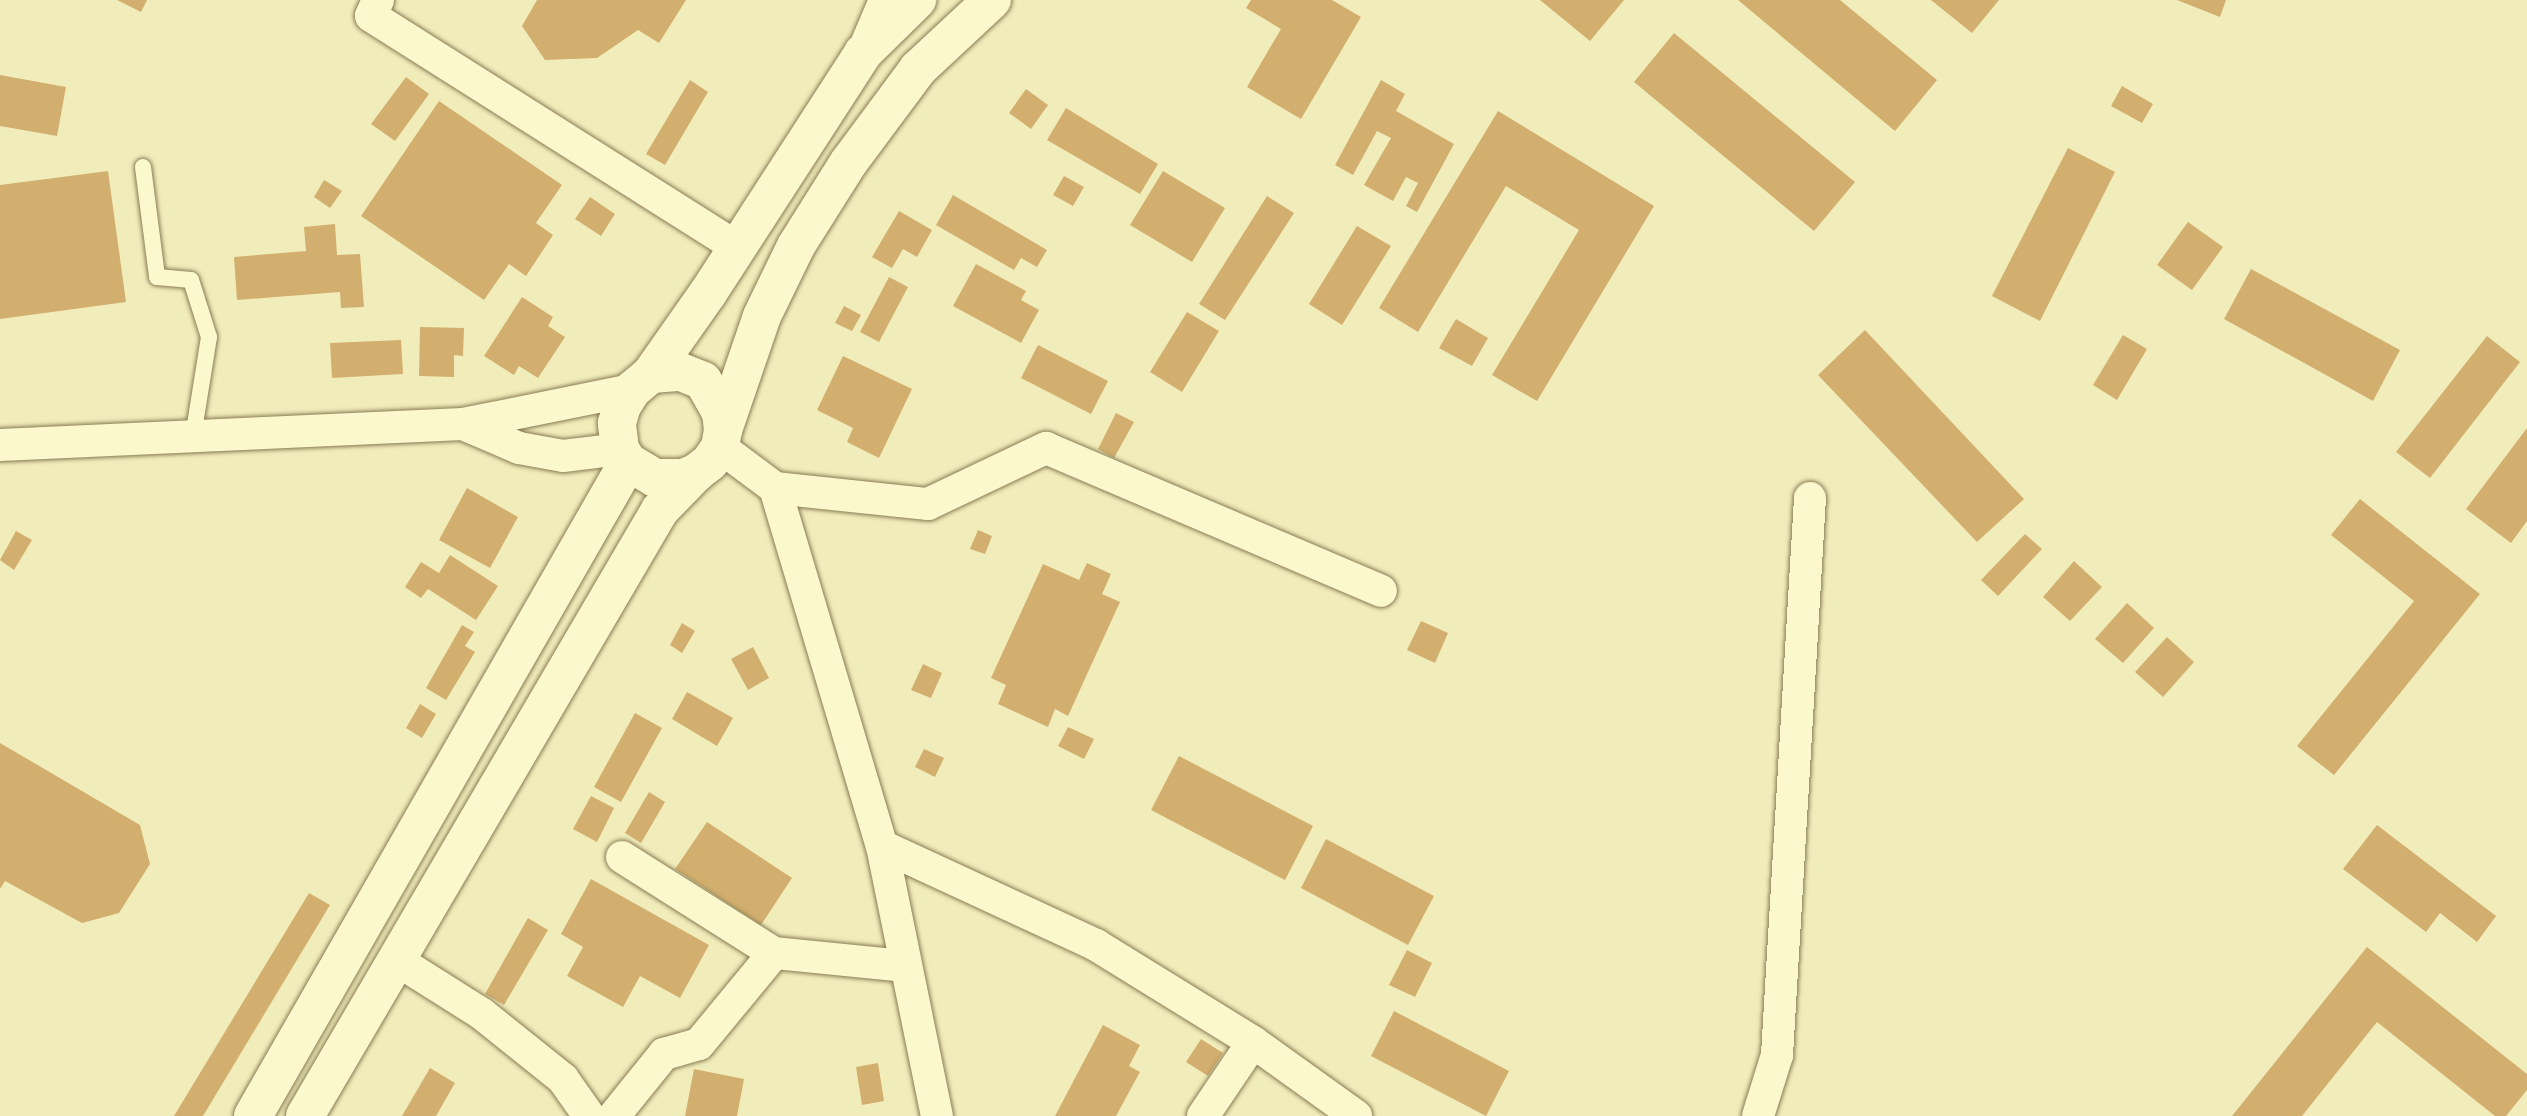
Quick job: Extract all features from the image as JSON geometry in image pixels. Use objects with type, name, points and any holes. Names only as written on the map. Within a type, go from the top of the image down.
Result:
[{"type":"main road","points":[[253,1116],[624,456],[617,423],[622,406],[642,382],[736,247],[863,53],[917,0]]},
{"type":"main road","points":[[305,1116],[660,510],[713,450],[762,316],[796,246],[849,162],[918,69],[992,0]]},
{"type":"main road","points":[[624,456],[655,478],[683,478],[713,450],[721,413],[703,381],[681,372],[642,382]]},
{"type":"street","points":[[378,0],[370,16],[736,247]]},
{"type":"street","points":[[863,53],[885,0]]},
{"type":"street","points":[[0,445],[463,424],[642,382]]},
{"type":"street","points":[[463,424],[519,448],[563,456],[624,456]]},
{"type":"street","points":[[713,450],[775,488],[928,504],[1046,449],[1381,592]]},
{"type":"street","points":[[775,488],[882,846],[937,1116]]},
{"type":"street","points":[[1758,1116],[1777,1055],[1810,499]]},
{"type":"street","points":[[882,846],[1096,945],[1253,1042],[1356,1116]]},
{"type":"street","points":[[622,857],[774,953],[905,967]]},
{"type":"street","points":[[614,1116],[664,1054],[699,1044],[774,953]]},
{"type":"street","points":[[395,959],[482,1014],[563,1079],[589,1116]]},
{"type":"street","points":[[1203,1116],[1253,1042]]},
{"type":"lane","points":[[142,167],[157,277],[191,280],[209,337],[193,436]]},
{"type":"building","points":[[117,0],[147,0],[141,12]]},
{"type":"building","points":[[537,0],[686,0],[659,43],[638,30],[597,58],[545,60],[522,26]]},
{"type":"building","points":[[1251,0],[1332,0],[1361,17],[1301,119],[1247,87],[1281,29],[1246,8]]},
{"type":"building","points":[[1540,0],[1624,0],[1590,41]]},
{"type":"building","points":[[1738,0],[1840,0],[1937,80],[1895,131]]},
{"type":"building","points":[[1931,0],[1999,0],[1972,33]]},
{"type":"building","points":[[2177,0],[2226,0],[2220,17]]},
{"type":"building","points":[[1674,33],[1855,182],[1814,231],[1634,82]]},
{"type":"building","points":[[0,75],[66,87],[57,136],[0,126]]},
{"type":"building","points":[[406,77],[429,94],[395,141],[371,124]]},
{"type":"building","points":[[690,80],[708,92],[665,165],[646,154]]},
{"type":"building","points":[[1381,80],[1405,94],[1396,111],[1454,144],[1417,212],[1406,206],[1418,183],[1406,177],[1393,201],[1364,185],[1391,138],[1377,131],[1353,175],[1335,165]]},
{"type":"building","points":[[2122,86],[2153,104],[2142,123],[2111,106]]},
{"type":"building","points":[[1026,89],[1048,105],[1031,129],[1009,113]]},
{"type":"building","points":[[439,101],[562,185],[536,223],[553,235],[526,276],[509,264],[484,300],[361,216]]},
{"type":"building","points":[[1066,108],[1158,164],[1140,194],[1047,140]]},
{"type":"building","points":[[1498,111],[1654,206],[1537,401],[1492,375],[1579,230],[1506,186],[1418,332],[1379,308]]},
{"type":"building","points":[[2068,148],[2115,172],[2040,321],[1992,296]]},
{"type":"building","points":[[108,171],[126,302],[0,319],[0,185]]},
{"type":"building","points":[[1163,171],[1225,208],[1192,262],[1130,225]]},
{"type":"building","points":[[1064,176],[1084,187],[1073,206],[1053,195]]},
{"type":"building","points":[[324,180],[342,191],[330,208],[314,197]]},
{"type":"building","points":[[953,195],[1047,250],[1037,267],[1021,258],[1014,270],[936,225]]},
{"type":"building","points":[[1267,196],[1294,213],[1225,320],[1199,304]]},
{"type":"building","points":[[590,197],[615,214],[601,236],[575,219]]},
{"type":"building","points":[[899,211],[932,230],[917,257],[903,249],[892,268],[872,257]]},
{"type":"building","points":[[2188,222],[2223,247],[2192,290],[2157,265]]},
{"type":"building","points":[[335,224],[337,255],[360,254],[364,307],[341,308],[340,292],[237,300],[234,257],[306,251],[304,227]]},
{"type":"building","points":[[1357,226],[1391,246],[1342,325],[1309,304]]},
{"type":"building","points":[[976,264],[1026,291],[1021,300],[1039,310],[1021,343],[953,306]]},
{"type":"building","points":[[2251,269],[2400,350],[2373,401],[2224,319]]},
{"type":"building","points":[[889,277],[908,287],[879,342],[860,332]]},
{"type":"building","points":[[522,297],[553,317],[548,326],[565,337],[538,378],[519,366],[514,375],[484,356]]},
{"type":"building","points":[[844,306],[861,315],[852,331],[835,323]]},
{"type":"building","points":[[1187,312],[1219,331],[1182,392],[1150,372]]},
{"type":"building","points":[[1456,319],[1488,338],[1472,366],[1439,348]]},
{"type":"building","points":[[420,327],[464,328],[463,356],[454,355],[454,377],[419,376]]},
{"type":"building","points":[[1865,330],[2024,499],[1977,542],[1818,375]]},
{"type":"building","points":[[2123,335],[2147,349],[2117,400],[2093,385]]},
{"type":"building","points":[[2487,336],[2520,362],[2430,478],[2396,452]]},
{"type":"building","points":[[401,340],[403,374],[332,378],[330,343]]},
{"type":"building","points":[[1038,345],[1108,381],[1091,414],[1021,378]]},
{"type":"building","points":[[843,356],[912,389],[879,458],[847,442],[853,428],[817,410]]},
{"type":"building","points":[[1116,413],[1134,422],[1114,458],[1098,449]]},
{"type":"building","points":[[2527,428],[2527,521],[2511,543],[2466,509]]},
{"type":"building","points":[[467,488],[518,517],[490,568],[439,540]]},
{"type":"building","points":[[2360,499],[2480,594],[2334,775],[2297,746],[2414,601],[2331,535]]},
{"type":"building","points":[[978,530],[992,536],[985,554],[970,549]]},
{"type":"building","points":[[16,531],[32,540],[14,570],[0,560]]},
{"type":"building","points":[[2025,534],[2042,549],[1998,596],[1981,580]]},
{"type":"building","points":[[450,555],[498,586],[476,620],[428,589],[421,598],[405,587],[421,562],[439,573]]},
{"type":"building","points":[[2074,561],[2102,587],[2070,621],[2043,597]]},
{"type":"building","points":[[1087,563],[1111,574],[1102,594],[1120,602],[1068,716],[1055,709],[1048,727],[998,704],[1006,685],[991,678],[1043,564],[1079,580]]},
{"type":"building","points":[[2127,603],[2154,628],[2123,663],[2095,639]]},
{"type":"building","points":[[1421,621],[1448,633],[1435,663],[1407,650]]},
{"type":"building","points":[[682,623],[695,631],[682,653],[670,645]]},
{"type":"building","points":[[462,625],[474,632],[465,646],[475,652],[446,700],[426,688]]},
{"type":"building","points":[[2167,637],[2194,662],[2163,697],[2135,672]]},
{"type":"building","points":[[753,647],[769,678],[748,690],[731,659]]},
{"type":"building","points":[[923,664],[942,673],[931,698],[911,690]]},
{"type":"building","points":[[687,692],[733,718],[717,746],[672,719]]},
{"type":"building","points":[[420,704],[436,714],[422,738],[406,728]]},
{"type":"building","points":[[635,713],[662,728],[621,802],[594,787]]},
{"type":"building","points":[[1068,727],[1094,739],[1084,759],[1058,746]]},
{"type":"building","points":[[0,743],[140,825],[150,864],[119,913],[82,923],[5,881],[0,889]]},
{"type":"building","points":[[924,749],[944,758],[935,777],[915,767]]},
{"type":"building","points":[[1179,756],[1313,826],[1285,880],[1151,810]]},
{"type":"building","points":[[649,792],[665,802],[641,843],[625,833]]},
{"type":"building","points":[[591,796],[614,808],[597,842],[573,829]]},
{"type":"building","points":[[707,822],[792,878],[761,925],[675,869]]},
{"type":"building","points":[[2377,825],[2496,916],[2477,942],[2440,913],[2426,932],[2343,869]]},
{"type":"building","points":[[1326,839],[1434,896],[1408,945],[1301,888]]},
{"type":"building","points":[[591,879],[709,945],[680,998],[640,976],[623,1007],[567,976],[583,947],[561,934]]},
{"type":"building","points":[[309,893],[330,905],[203,1116],[174,1116]]},
{"type":"building","points":[[528,918],[548,930],[504,1005],[485,994]]},
{"type":"building","points":[[2367,947],[2527,1074],[2527,1090],[2506,1116],[2495,1116],[2377,1022],[2302,1116],[2232,1116]]},
{"type":"building","points":[[1407,950],[1432,963],[1415,997],[1389,985]]},
{"type":"building","points":[[1394,1011],[1509,1071],[1486,1116],[1371,1056]]},
{"type":"building","points":[[1103,1025],[1140,1045],[1129,1066],[1140,1072],[1116,1116],[1055,1116]]},
{"type":"building","points":[[1201,1039],[1223,1053],[1208,1076],[1186,1062]]},
{"type":"building","points":[[878,1063],[884,1101],[862,1105],[856,1067]]},
{"type":"building","points":[[430,1068],[455,1083],[436,1116],[402,1116]]},
{"type":"building","points":[[694,1069],[744,1079],[737,1116],[685,1116]]}]
